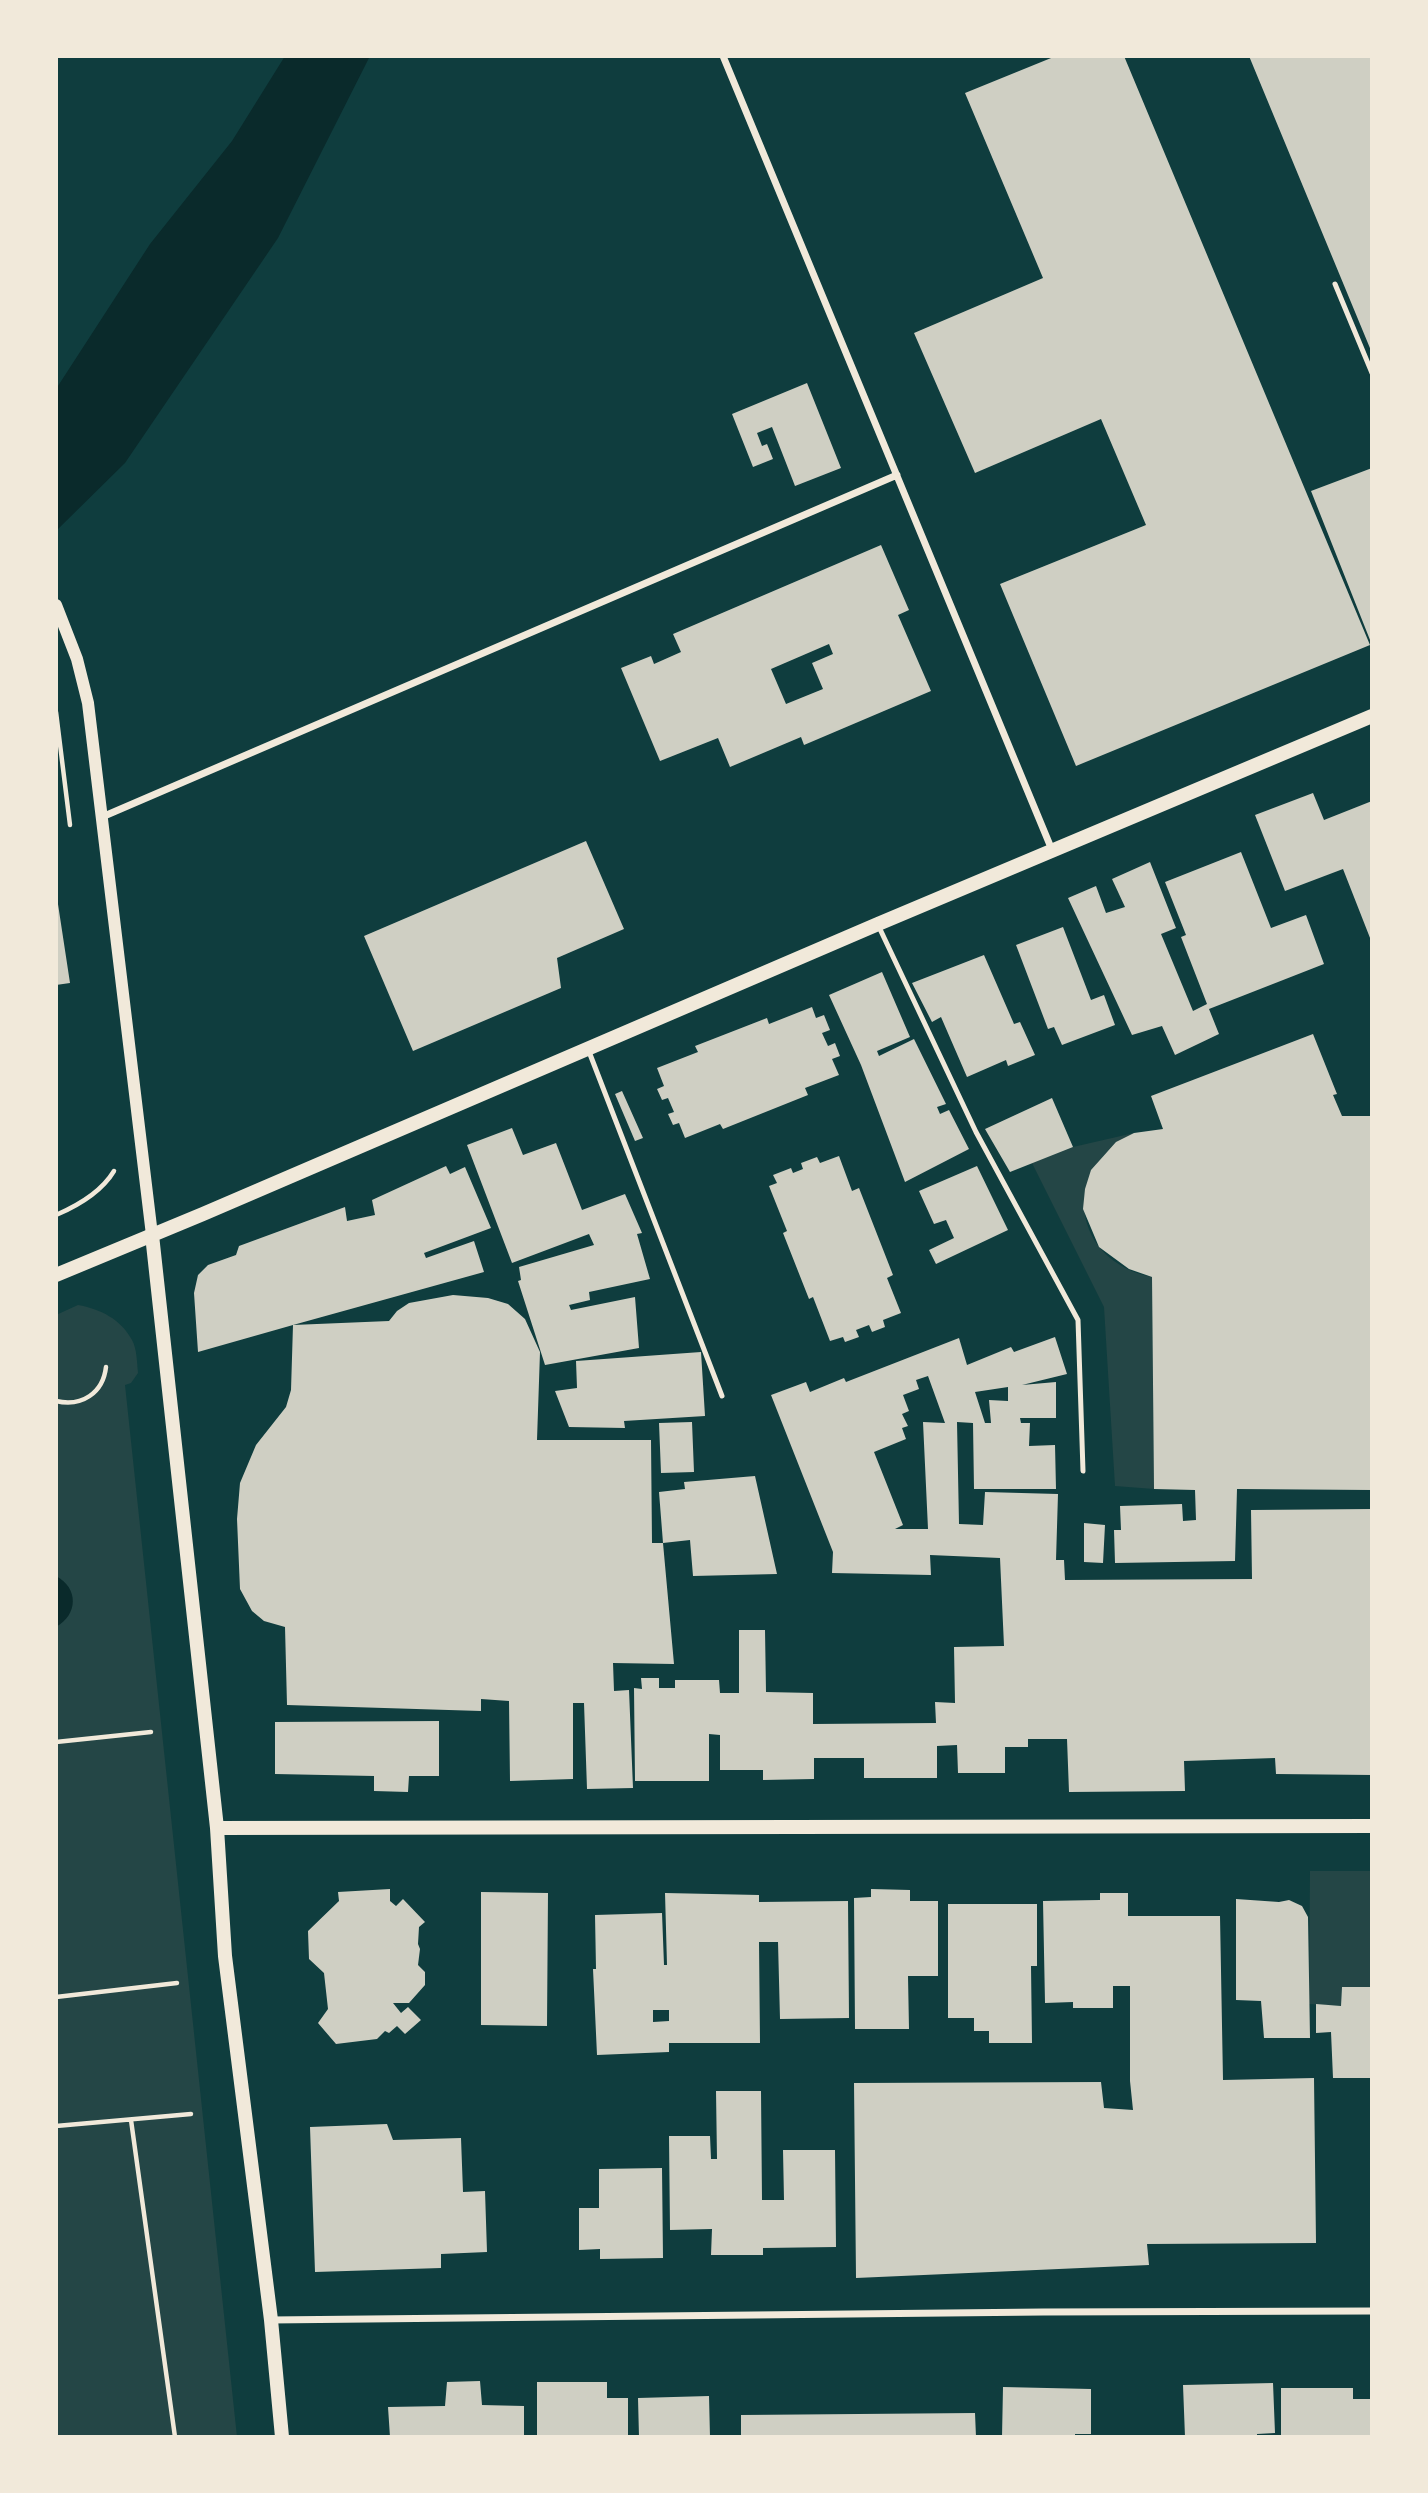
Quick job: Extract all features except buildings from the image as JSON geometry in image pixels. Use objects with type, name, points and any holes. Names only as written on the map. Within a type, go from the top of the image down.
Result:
[{"type":"main road","points":[[56,1275],[1372,716]]},
{"type":"main road","points":[[152,1235],[217,1828],[225,1956],[271,2320],[282,2437]]},
{"type":"main road","points":[[217,1828],[1372,1826]]},
{"type":"street","points":[[723,56],[1052,850]]},
{"type":"street","points":[[102,817],[897,475]]},
{"type":"street","points":[[56,605],[77,659],[88,703],[152,1235]]},
{"type":"street","points":[[271,2320],[1372,2311]]},
{"type":"lane","points":[[1335,284],[1372,373]]},
{"type":"lane","points":[[878,924],[976,1132],[1078,1320],[1083,1471]]},
{"type":"lane","points":[[588,1049],[722,1396]]},
{"type":"path","points":[[56,1215],[69,1210],[105,1184],[114,1171]]},
{"type":"path","points":[[56,1401],[69,1404],[92,1396],[105,1378],[106,1367]]},
{"type":"path","points":[[56,1742],[151,1732]]},
{"type":"path","points":[[56,1997],[177,1983]]},
{"type":"path","points":[[56,2126],[191,2114]]},
{"type":"path","points":[[131,2120],[175,2437]]},
{"type":"shaded area","points":[[285,56],[370,56],[278,238],[125,463],[56,531],[56,389],[150,244],[232,141]]},
{"type":"shaded area","points":[[1134,1133],[1110,1149],[1094,1169],[1086,1191],[1085,1213],[1091,1234],[1105,1253],[1125,1268],[1152,1277],[1154,1489],[1115,1486],[1104,1307],[1032,1163],[1073,1147]]},
{"type":"shaded area","points":[[78,1305],[102,1312],[122,1326],[132,1340],[137,1356],[138,1373],[131,1383],[125,1385],[237,2437],[56,2437],[56,1315]]},
{"type":"shaded area","points":[[56,1576],[69,1587],[73,1601],[69,1616],[56,1627]]},
{"type":"shaded area","points":[[1310,1871],[1372,1871],[1372,1987],[1342,1987],[1341,2006],[1309,2004]]}]
